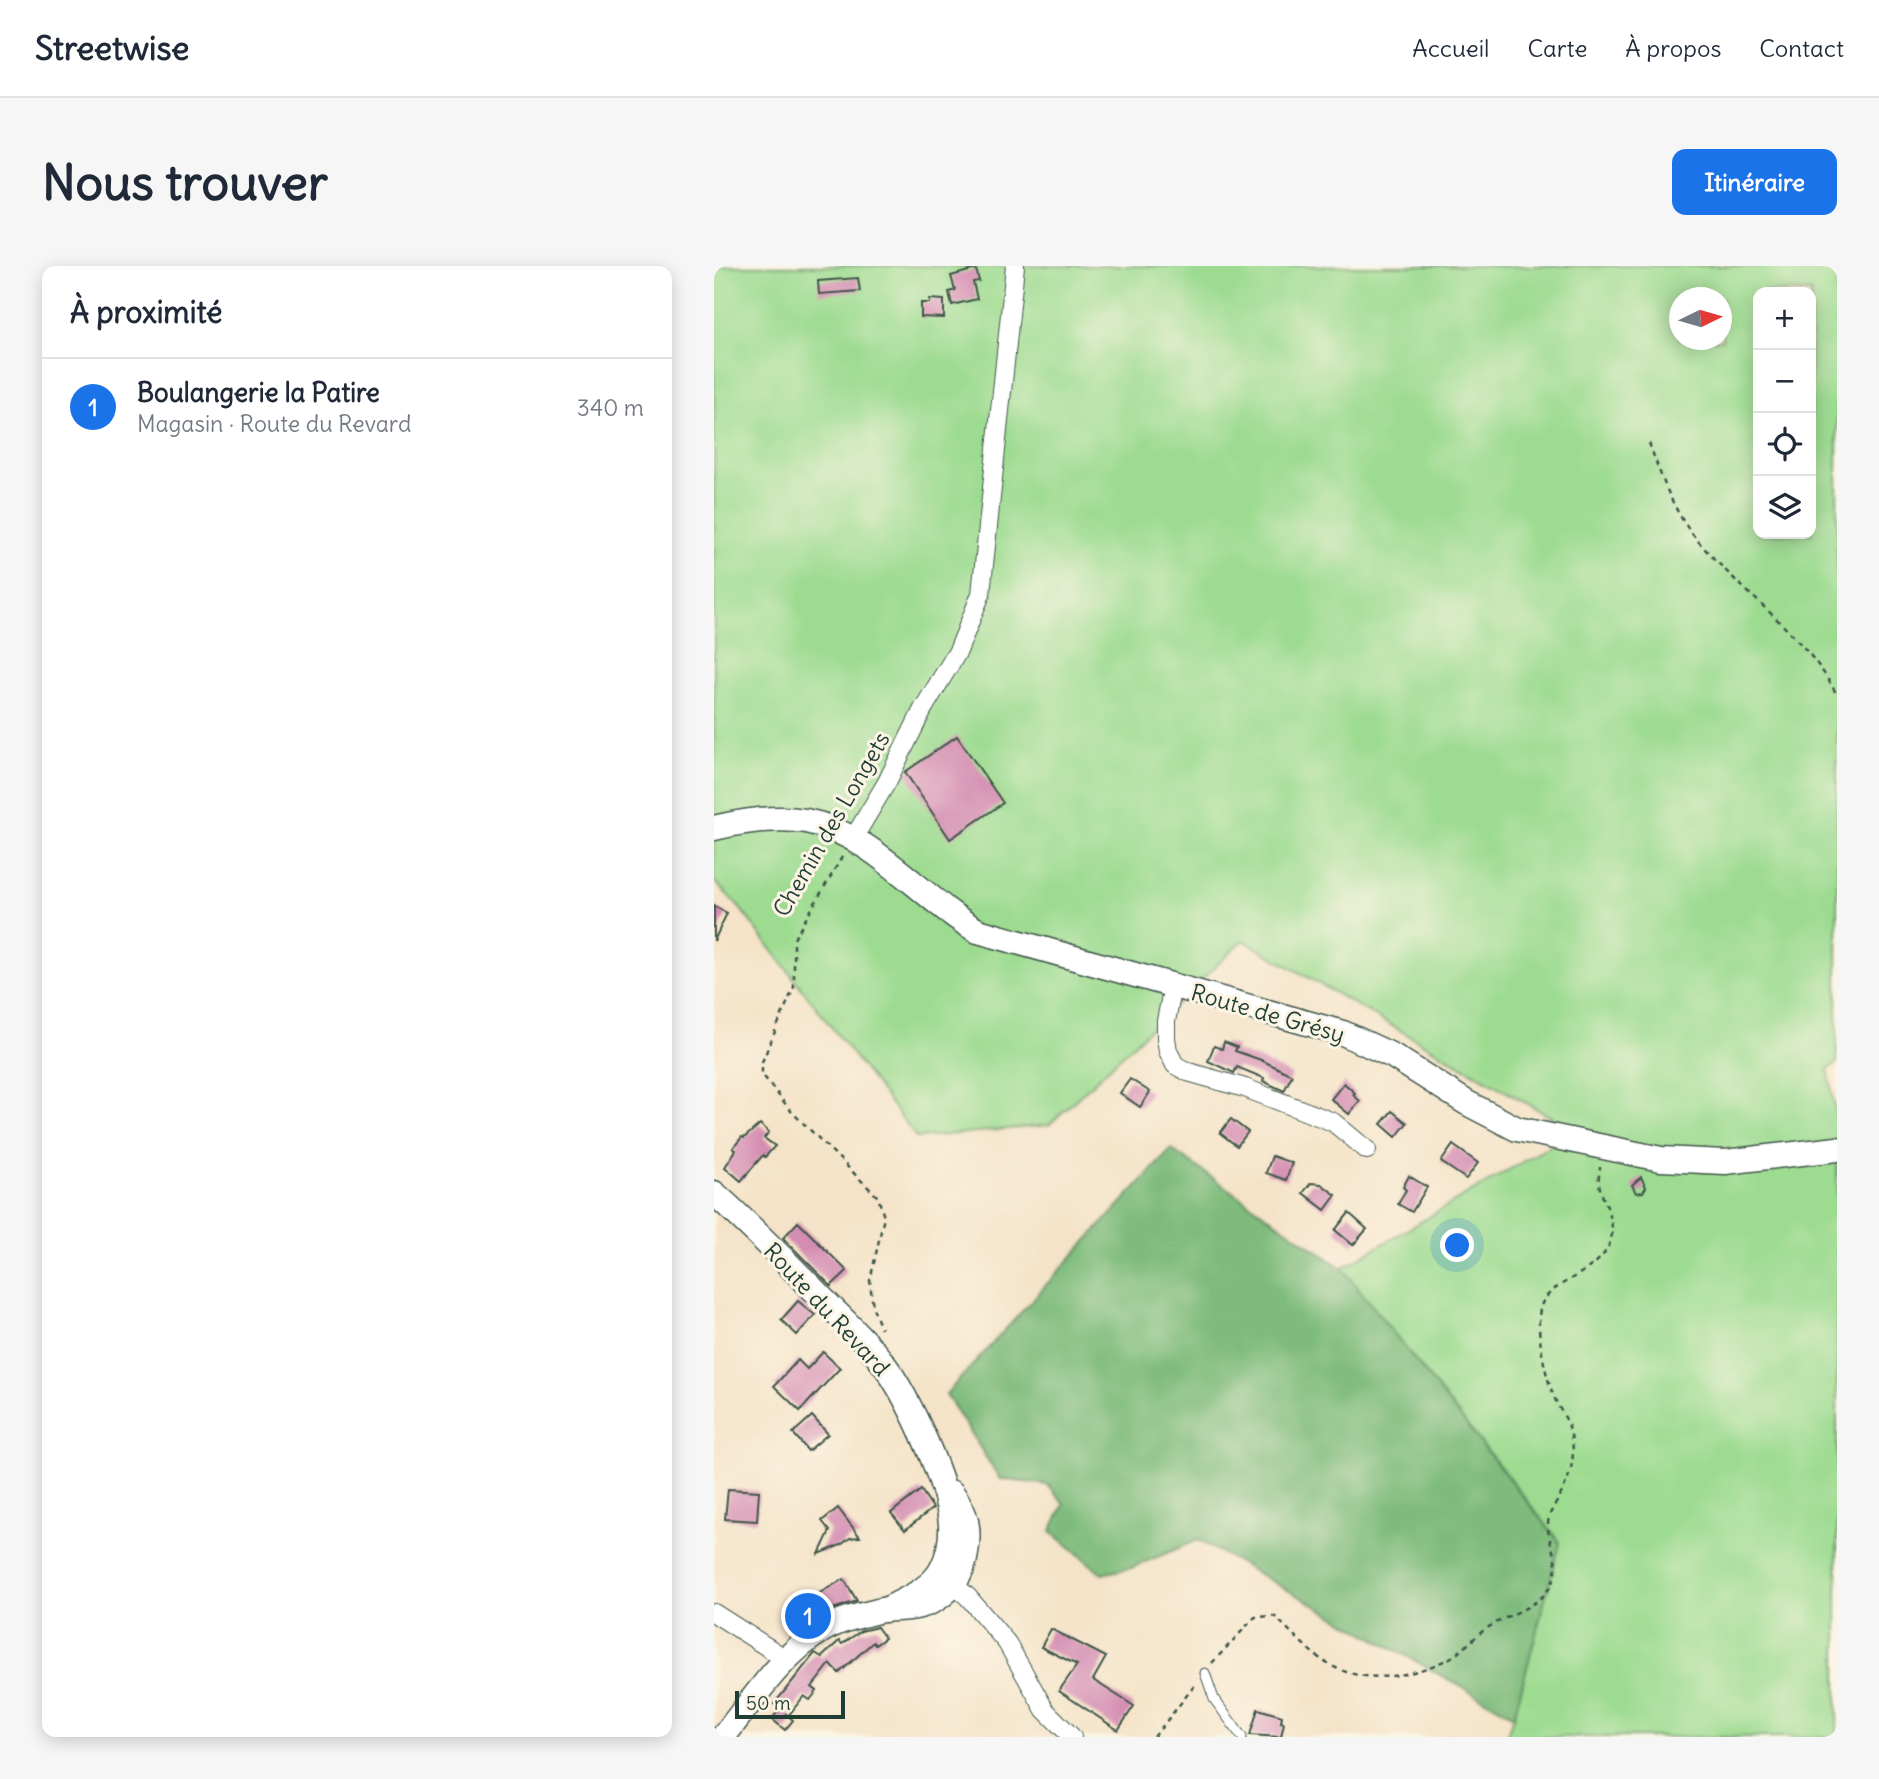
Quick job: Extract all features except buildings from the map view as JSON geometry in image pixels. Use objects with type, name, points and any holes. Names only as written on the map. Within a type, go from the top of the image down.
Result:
[{"type":"main road","name":"Route de Grésy","points":[[714,828],[757,820],[803,821],[831,828],[881,858],[955,918],[978,931],[1343,1033],[1394,1056],[1467,1102],[1517,1129],[1661,1159],[1725,1162],[1837,1149]]},
{"type":"main road","name":"Route du Revard","points":[[714,1194],[779,1255],[883,1363],[907,1403],[939,1476],[964,1510],[968,1523],[965,1559],[947,1578]]},
{"type":"main road","points":[[723,1737],[803,1642],[823,1629],[885,1610],[931,1604],[947,1578]]},
{"type":"street","name":"Chemin des Longets","points":[[853,839],[887,782],[923,709],[958,651],[981,594],[1015,266]]},
{"type":"street","points":[[1174,986],[1166,1021],[1166,1038],[1168,1051],[1175,1065],[1188,1072],[1245,1088],[1333,1122],[1367,1150]]},
{"type":"street","points":[[947,1578],[1007,1643],[1045,1710],[1072,1737]]},
{"type":"street","points":[[714,1613],[786,1659]]},
{"type":"lane","points":[[1205,1672],[1214,1699],[1242,1737]]},
{"type":"path","points":[[1649,443],[1665,486],[1690,530],[1818,663],[1837,695]]},
{"type":"path","name":"Chemin des Longets","points":[[853,839],[794,939],[794,987],[762,1062],[762,1074],[791,1111],[878,1197],[884,1217],[870,1281],[873,1308],[884,1333]]},
{"type":"path","points":[[1274,1616],[1327,1664],[1352,1674],[1378,1677],[1428,1669],[1452,1658],[1491,1625],[1522,1611],[1550,1589],[1556,1571],[1549,1535],[1549,1517],[1571,1474],[1574,1451],[1568,1424],[1554,1397],[1540,1349],[1541,1306],[1550,1293],[1569,1282],[1607,1252],[1612,1232],[1609,1208],[1599,1184],[1601,1165],[1619,1150]]},
{"type":"green space","points":[[714,266],[1837,266],[1837,1063],[1828,1069],[1837,1120],[1837,1737],[1506,1737],[1514,1716],[1560,1542],[1342,1268],[1575,1131],[1243,940],[1049,1125],[917,1138],[739,907],[714,881]]},
{"type":"green space","points":[[1171,1149],[1342,1268],[1560,1543],[1514,1716],[1198,1540],[1131,1568],[1102,1574],[1051,1531],[1064,1504],[1048,1485],[1000,1479],[946,1394]]},
{"type":"place","name":"Boulangerie la Patire","points":[[808,1616]]}]
